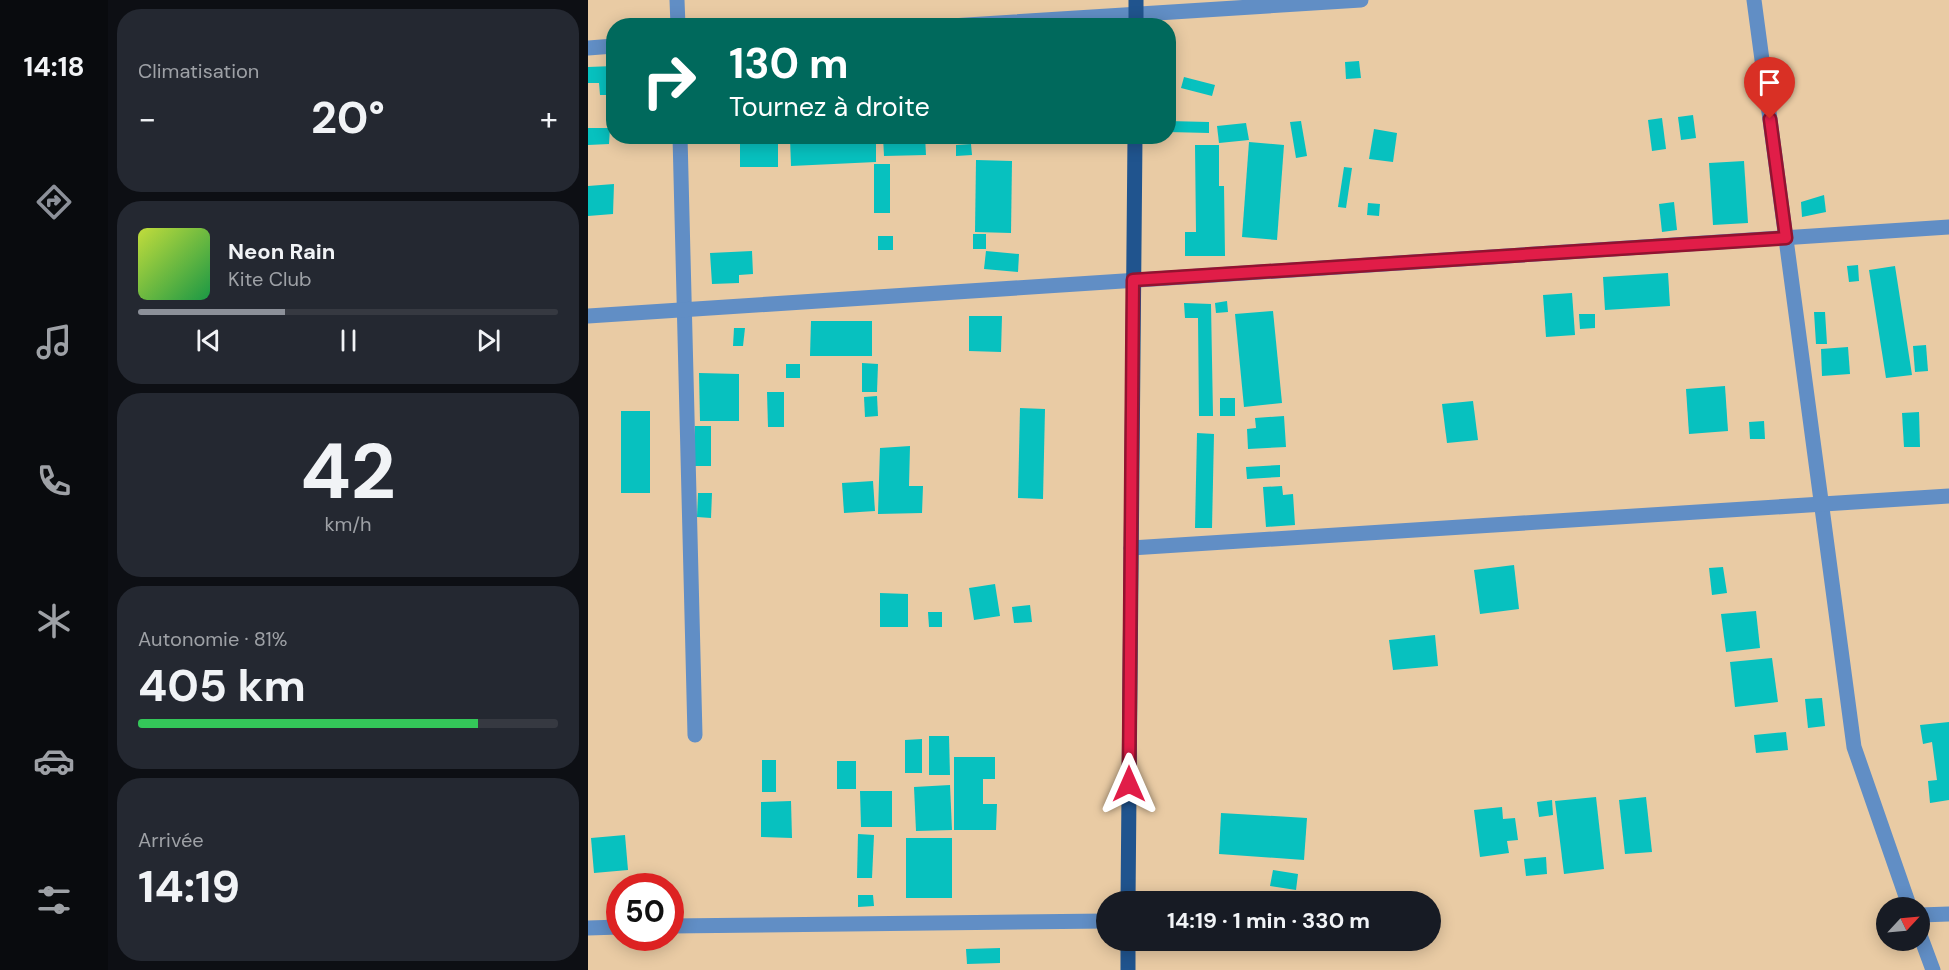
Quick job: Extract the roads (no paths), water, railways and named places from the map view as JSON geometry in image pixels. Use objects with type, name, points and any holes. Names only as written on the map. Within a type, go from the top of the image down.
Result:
[{"type":"main road","points":[[1128,891],[1135,144]]},
{"type":"main road","points":[[1128,951],[1128,970]]},
{"type":"street","points":[[677,0],[678,18]]},
{"type":"street","points":[[1065,18],[1361,0]]},
{"type":"street","points":[[1754,0],[1854,747],[1906,897]]},
{"type":"street","points":[[588,48],[606,47]]},
{"type":"street","points":[[680,144],[695,735]]},
{"type":"street","points":[[588,316],[1949,227]]},
{"type":"street","points":[[1131,548],[1949,496]]},
{"type":"street","points":[[1930,915],[1949,914]]},
{"type":"street","points":[[684,926],[1096,921]]},
{"type":"street","points":[[588,928],[606,927]]},
{"type":"street","points":[[1926,951],[1933,970]]}]
